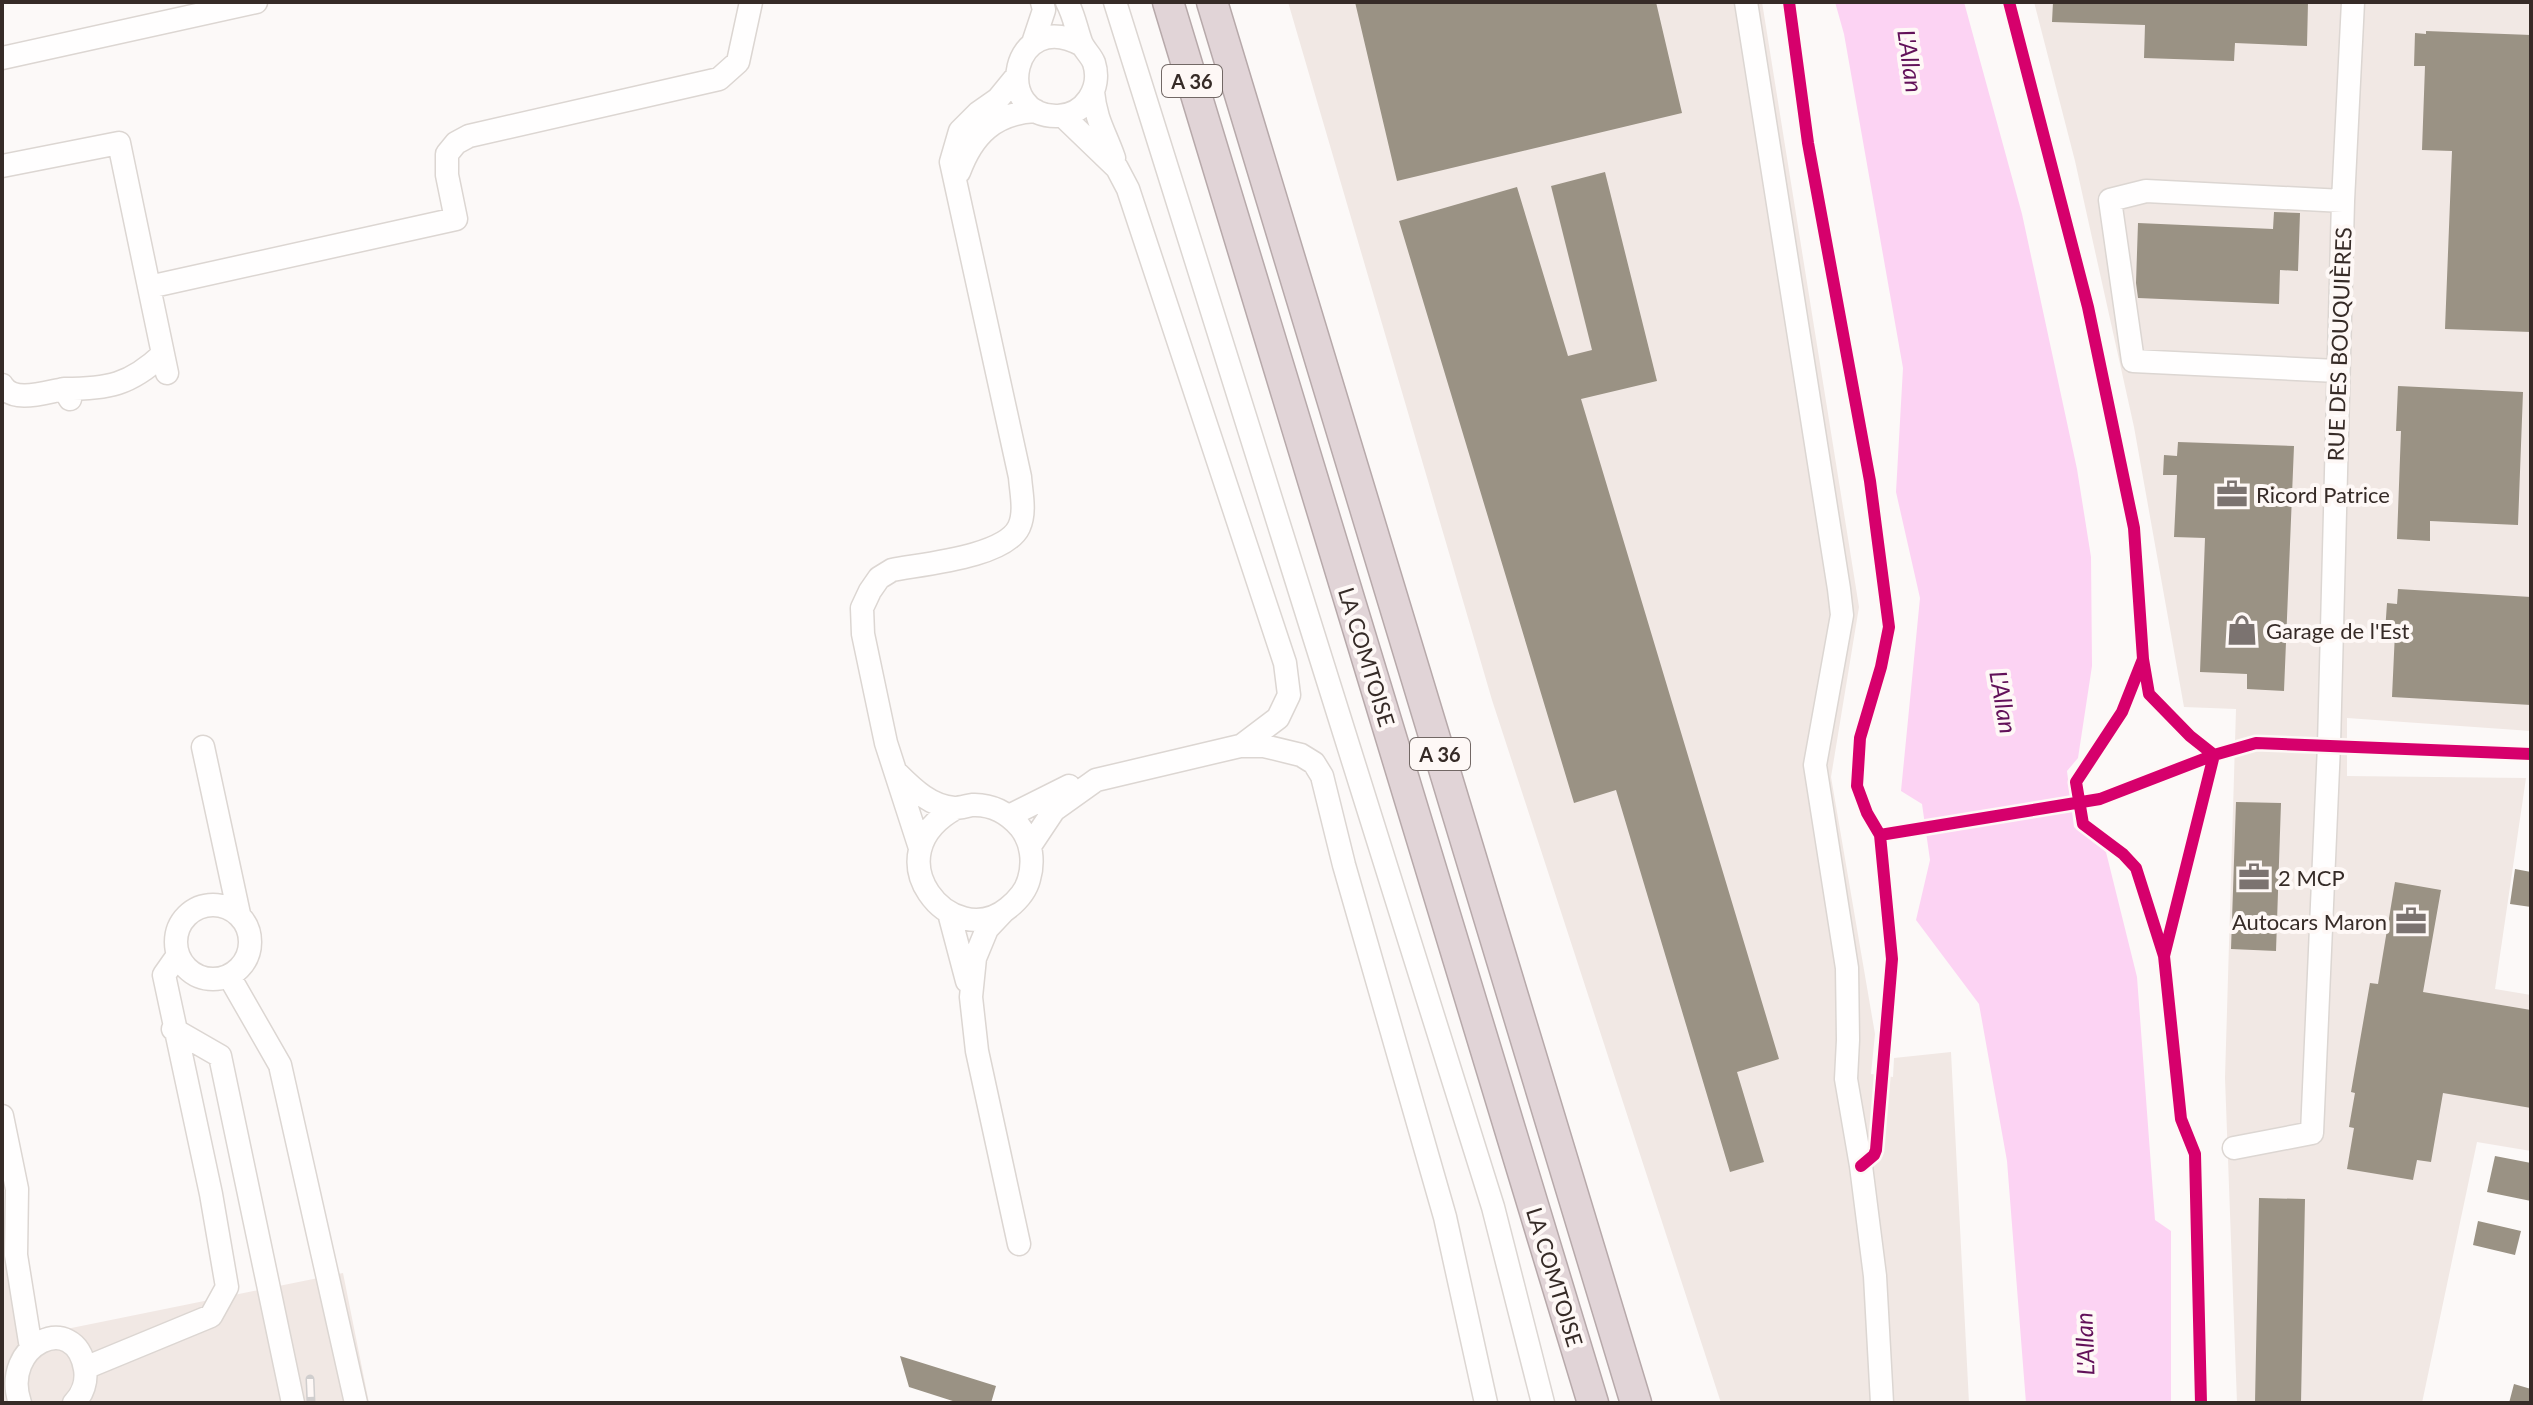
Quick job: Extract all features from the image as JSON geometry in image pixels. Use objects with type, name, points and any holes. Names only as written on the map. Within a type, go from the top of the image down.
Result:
[{"type":"highway","points":[[1161,2],[1216,161]]},
{"type":"highway","name":"LA COMTOISE","points":[[1168,2],[1593,1403]]},
{"type":"highway","name":"LA COMTOISE","points":[[1214,2],[1636,1403]]},
{"type":"street","points":[[2,58],[256,2]]},
{"type":"street","points":[[738,62],[751,2]]},
{"type":"street","points":[[149,287],[456,219],[447,175],[447,154],[456,143],[469,136],[719,79],[738,62],[765,2]]},
{"type":"street","points":[[1033,43],[1044,10],[1042,2]]},
{"type":"street","points":[[1067,2],[1079,29],[1082,45],[1095,66],[1093,92],[1100,130],[1110,146],[1142,226],[1285,663],[1289,695],[1278,718],[1240,746]]},
{"type":"street","points":[[1115,2],[1493,1207],[1543,1403]]},
{"type":"street","points":[[1746,2],[1842,615],[1815,765],[1847,968],[1846,1079],[1875,1276],[1882,1403]]},
{"type":"street","name":"RUE DES BOUQUIÈRES","points":[[2234,1148],[2312,1133],[2329,745],[2337,371],[2353,2]]},
{"type":"street","points":[[920,848],[886,743],[863,634],[862,608],[879,578],[892,570],[998,547],[1020,526],[1023,509],[1020,477],[954,187],[951,162],[960,131],[998,99],[1016,77],[1023,52],[1033,43],[1044,37],[1057,36],[1070,38],[1082,45]]},
{"type":"street","points":[[1016,77],[1018,90],[1025,102],[1049,116],[1076,112],[1093,92]]},
{"type":"street","points":[[954,187],[978,135],[1014,112],[1036,111]]},
{"type":"street","points":[[1063,116],[1117,168]]},
{"type":"street","points":[[2,166],[119,143],[165,364],[133,379],[67,394],[14,395],[6,392],[2,385]]},
{"type":"street","points":[[2337,371],[2133,361],[2110,200],[2146,191],[2343,201]]},
{"type":"street","points":[[1009,816],[1078,782],[1240,746],[1264,746],[1301,755],[1314,763],[1322,776],[1344,865],[1445,1217],[1486,1403]]},
{"type":"street","points":[[203,747],[239,914],[246,924],[250,948],[247,959],[229,976],[205,979],[184,966],[176,943],[178,930],[192,911],[216,905],[239,914]]},
{"type":"street","points":[[895,770],[920,795],[956,808]]},
{"type":"street","points":[[1030,846],[1054,810],[1096,780]]},
{"type":"street","points":[[971,997],[975,958],[987,929],[1018,900],[1028,884],[1032,865],[1030,846],[1022,830],[1009,816],[984,806],[956,808],[940,817],[927,831],[920,848],[918,867],[923,885],[933,901],[949,913],[967,919],[985,918],[1003,912]]},
{"type":"street","points":[[949,913],[971,997],[977,1051],[1019,1244]]},
{"type":"street","points":[[85,1368],[211,1316],[227,1287],[211,1194],[173,1029],[164,975],[178,955]]},
{"type":"street","points":[[229,976],[280,1065],[356,1403]]},
{"type":"street","points":[[173,1029],[220,1056],[293,1403]]},
{"type":"street","points":[[2,1116],[17,1189],[16,1255],[30,1342]]},
{"type":"street","points":[[11,1391],[9,1373],[17,1353],[30,1342],[45,1337],[66,1342],[81,1358],[85,1368],[83,1390],[74,1403]]},
{"type":"shaded area","points":[[1288,2],[1762,2],[1859,607],[1831,777],[1875,1034],[1871,1074],[1893,1077],[1894,1058],[1951,1052],[1969,1403],[1721,1403],[1492,700]]},
{"type":"shaded area","points":[[2034,2],[2531,2],[2531,731],[2347,718],[2347,776],[2526,778],[2495,989],[2531,995],[2531,1151],[2477,1142],[2422,1403],[2237,1403],[2225,1078],[2236,709],[2184,707],[2134,427],[2075,161]]},
{"type":"shaded area","points":[[2,1217],[27,1337],[343,1273],[369,1403],[2,1403]]},
{"type":"water","name":"L'Allan","points":[[1835,2],[1964,2],[2022,214],[2077,469],[2091,557],[2092,666],[2078,758],[2067,771],[2074,827],[2106,852],[2137,977],[2155,1220],[2171,1231],[2171,1403],[2026,1403],[2007,1161],[1979,1004],[1916,920],[1930,860],[1922,804],[1901,791],[1920,598],[1896,492],[1903,368],[1844,34]]},
{"type":"pier","points":[[2074,795],[2076,811],[1923,836],[1921,821]]},
{"type":"building","points":[[1355,2],[1656,2],[1682,113],[1397,181]]},
{"type":"building","points":[[2053,2],[2308,2],[2307,46],[2235,43],[2234,61],[2144,58],[2145,25],[2052,22]]},
{"type":"building","points":[[2426,31],[2531,35],[2531,332],[2445,329],[2452,151],[2422,150],[2425,66],[2414,66],[2415,33],[2426,34]]},
{"type":"building","points":[[1605,172],[1657,381],[1581,399],[1779,1059],[1737,1072],[1764,1162],[1730,1172],[1616,790],[1574,803],[1399,221],[1517,187],[1568,356],[1592,350],[1551,186]]},
{"type":"building","points":[[2274,212],[2300,213],[2298,271],[2280,270],[2279,304],[2138,298],[2138,223],[2273,229]]},
{"type":"building","points":[[2398,386],[2523,392],[2518,525],[2430,521],[2430,541],[2397,539],[2401,431],[2396,431]]},
{"type":"building","points":[[2178,442],[2294,446],[2284,691],[2247,689],[2247,674],[2200,672],[2205,538],[2174,537],[2177,475],[2163,475],[2164,455],[2177,456]]},
{"type":"building","points":[[2398,589],[2531,597],[2531,705],[2392,697],[2395,632],[2385,632],[2387,603],[2397,604]]},
{"type":"building","points":[[2236,802],[2281,803],[2276,951],[2231,949]]},
{"type":"building","points":[[2515,869],[2531,872],[2531,907],[2510,904]]},
{"type":"building","points":[[2395,882],[2441,890],[2423,992],[2531,1010],[2531,1108],[2443,1093],[2431,1162],[2417,1160],[2413,1180],[2347,1169],[2354,1128],[2349,1127],[2355,1093],[2351,1092],[2370,983],[2378,984]]},
{"type":"building","points":[[2495,1156],[2531,1163],[2531,1201],[2487,1192]]},
{"type":"building","points":[[2259,1198],[2305,1199],[2301,1403],[2255,1403]]},
{"type":"building","points":[[2478,1221],[2521,1231],[2515,1255],[2473,1245]]},
{"type":"building","points":[[900,1356],[996,1386],[991,1403],[959,1403],[909,1387]]},
{"type":"building","points":[[2514,1384],[2531,1389],[2531,1403],[2509,1403]]},
{"type":"railway","points":[[310,1379],[311,1403]]},
{"type":"cycle path","points":[[1789,2],[1808,143],[1870,481],[1889,627],[1860,738],[1857,786],[1867,813],[1880,835],[2100,799],[2214,755],[2256,743],[2531,754]]},
{"type":"cycle path","points":[[2009,2],[2088,307],[2134,528],[2143,659],[2149,694],[2190,736],[2214,755]]},
{"type":"cycle path","points":[[2143,659],[2122,712],[2076,782],[2083,824],[2123,854],[2136,868],[2164,956],[2181,1119],[2195,1154],[2201,1403]]},
{"type":"cycle path","points":[[2164,956],[2214,755]]},
{"type":"cycle path","points":[[1861,1166],[1876,1150],[1892,959],[1880,835]]},
{"type":"place","name":"Ricord Patrice","points":[[2232,494]]},
{"type":"place","name":"Garage de l'Est","points":[[2242,630]]},
{"type":"place","name":"2 MCP","points":[[2254,877]]},
{"type":"place","name":"Autocars Maron","points":[[2411,921]]}]
